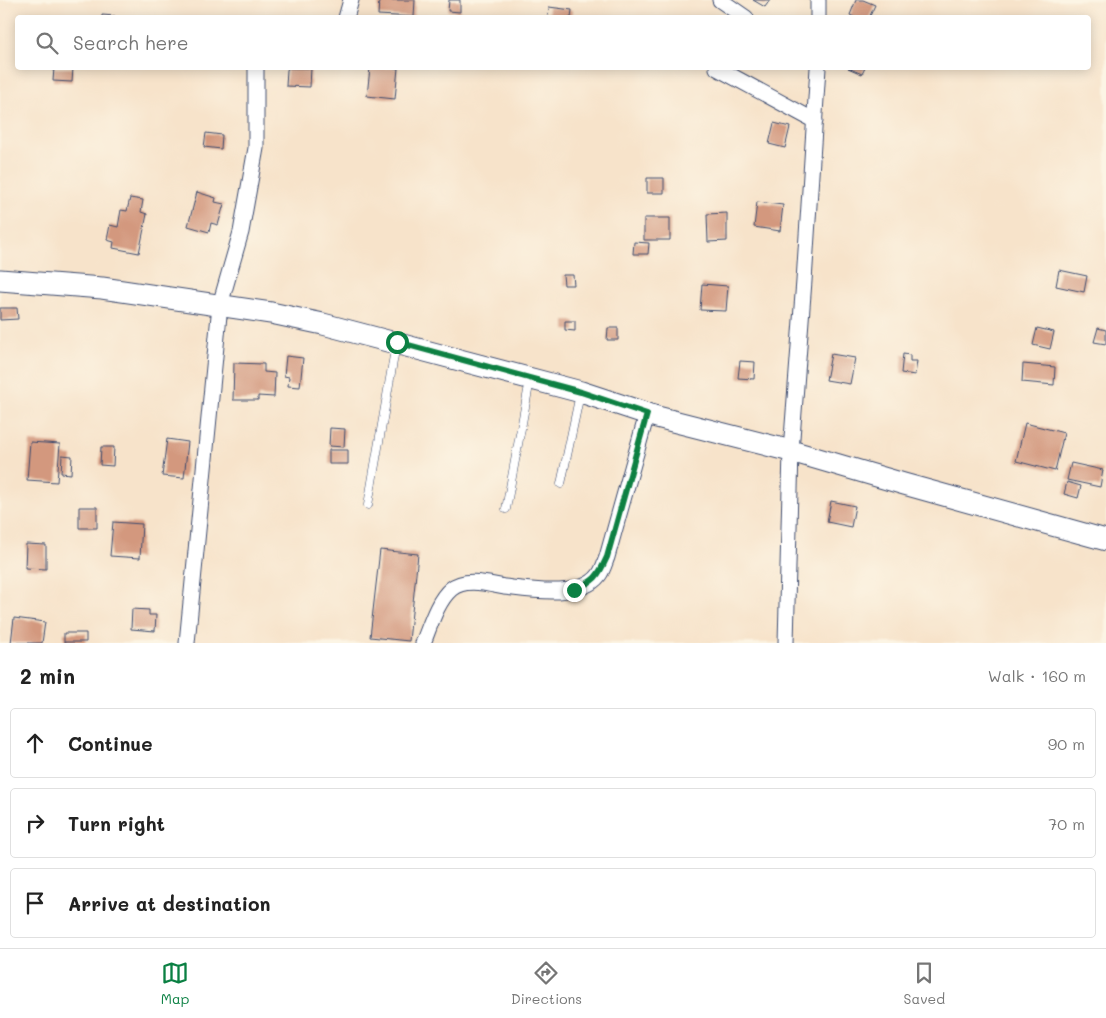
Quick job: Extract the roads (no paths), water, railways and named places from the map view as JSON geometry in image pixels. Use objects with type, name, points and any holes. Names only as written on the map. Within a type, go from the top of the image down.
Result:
[{"type":"street","points":[[347,15],[351,0]]},
{"type":"street","points":[[720,0],[742,15]]},
{"type":"street","points":[[818,0],[818,15]]},
{"type":"street","points":[[187,643],[220,305],[241,232],[256,148],[256,70]]},
{"type":"street","points":[[720,70],[815,121]]},
{"type":"street","points":[[786,643],[791,451],[818,70]]},
{"type":"street","points":[[0,280],[102,288],[220,305],[314,322],[397,342],[581,392],[647,414],[791,451],[1106,540]]},
{"type":"street","points":[[423,643],[440,603],[452,588],[465,583],[483,583],[558,592],[574,590],[588,584],[600,575],[607,557],[647,414]]},
{"type":"lane","points":[[368,504],[397,342]]},
{"type":"lane","points":[[506,509],[530,378]]},
{"type":"lane","points":[[561,484],[581,392]]}]
